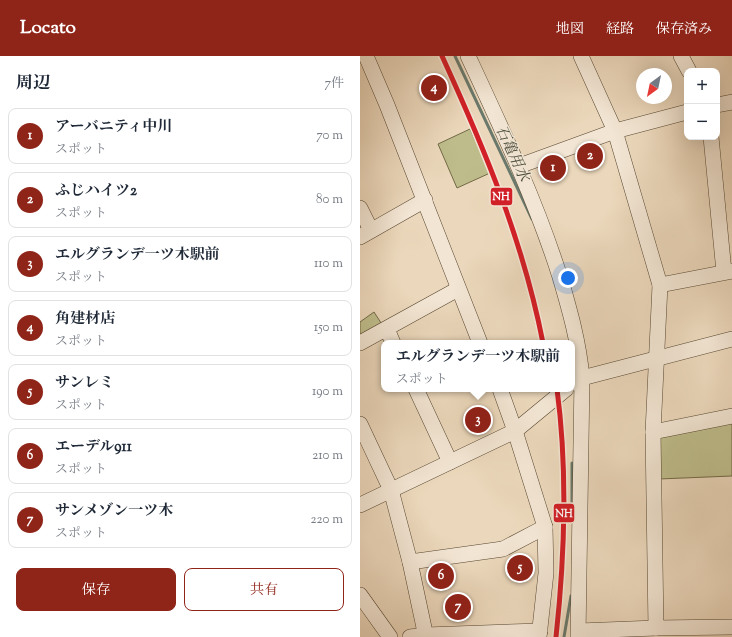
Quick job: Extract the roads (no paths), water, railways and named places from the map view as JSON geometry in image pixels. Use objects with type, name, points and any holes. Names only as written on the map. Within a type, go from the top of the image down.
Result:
[{"type":"street","points":[[366,56],[425,200],[458,290],[479,340]]},
{"type":"street","points":[[468,56],[519,166],[547,237],[573,319],[580,353],[577,382],[579,634],[656,628],[732,627]]},
{"type":"street","points":[[581,56],[615,131],[660,285],[653,432],[656,628]]},
{"type":"street","points":[[681,56],[687,68]]},
{"type":"street","points":[[720,104],[732,102]]},
{"type":"street","points":[[519,166],[615,131],[684,113]]},
{"type":"street","points":[[660,285],[728,272],[711,140]]},
{"type":"street","points":[[360,208],[366,234],[425,200]]},
{"type":"street","points":[[360,343],[458,290]]},
{"type":"street","points":[[387,329],[392,340]]},
{"type":"street","points":[[577,382],[657,358],[732,339]]},
{"type":"street","points":[[417,392],[450,462]]},
{"type":"street","points":[[410,637],[540,634],[546,573],[545,527],[501,392]]},
{"type":"street","points":[[360,505],[515,431],[562,392]]},
{"type":"street","points":[[653,432],[732,416]]},
{"type":"street","points":[[361,430],[391,490],[410,562],[426,636]]},
{"type":"street","points":[[410,562],[503,549],[545,527]]},
{"type":"street","points":[[360,595],[390,637]]},
{"type":"waterway","name":"石亀用水","points":[[455,56],[532,219]]},
{"type":"waterway","name":"石亀用水","points":[[572,463],[572,515]]},
{"type":"waterway","name":"石亀用水","points":[[564,637],[571,596]]},
{"type":"place","name":"角建材店","points":[[434,88]]},
{"type":"place","name":"ふじハイツ2","points":[[590,156]]},
{"type":"place","name":"アーバニティ中川","points":[[553,168]]},
{"type":"place","name":"エルグランデ一ツ木駅前","points":[[478,420]]},
{"type":"place","name":"サンレミ","points":[[520,568]]},
{"type":"place","name":"エーデル911","points":[[441,576]]},
{"type":"place","name":"サンメゾン一ツ木","points":[[458,607]]}]
